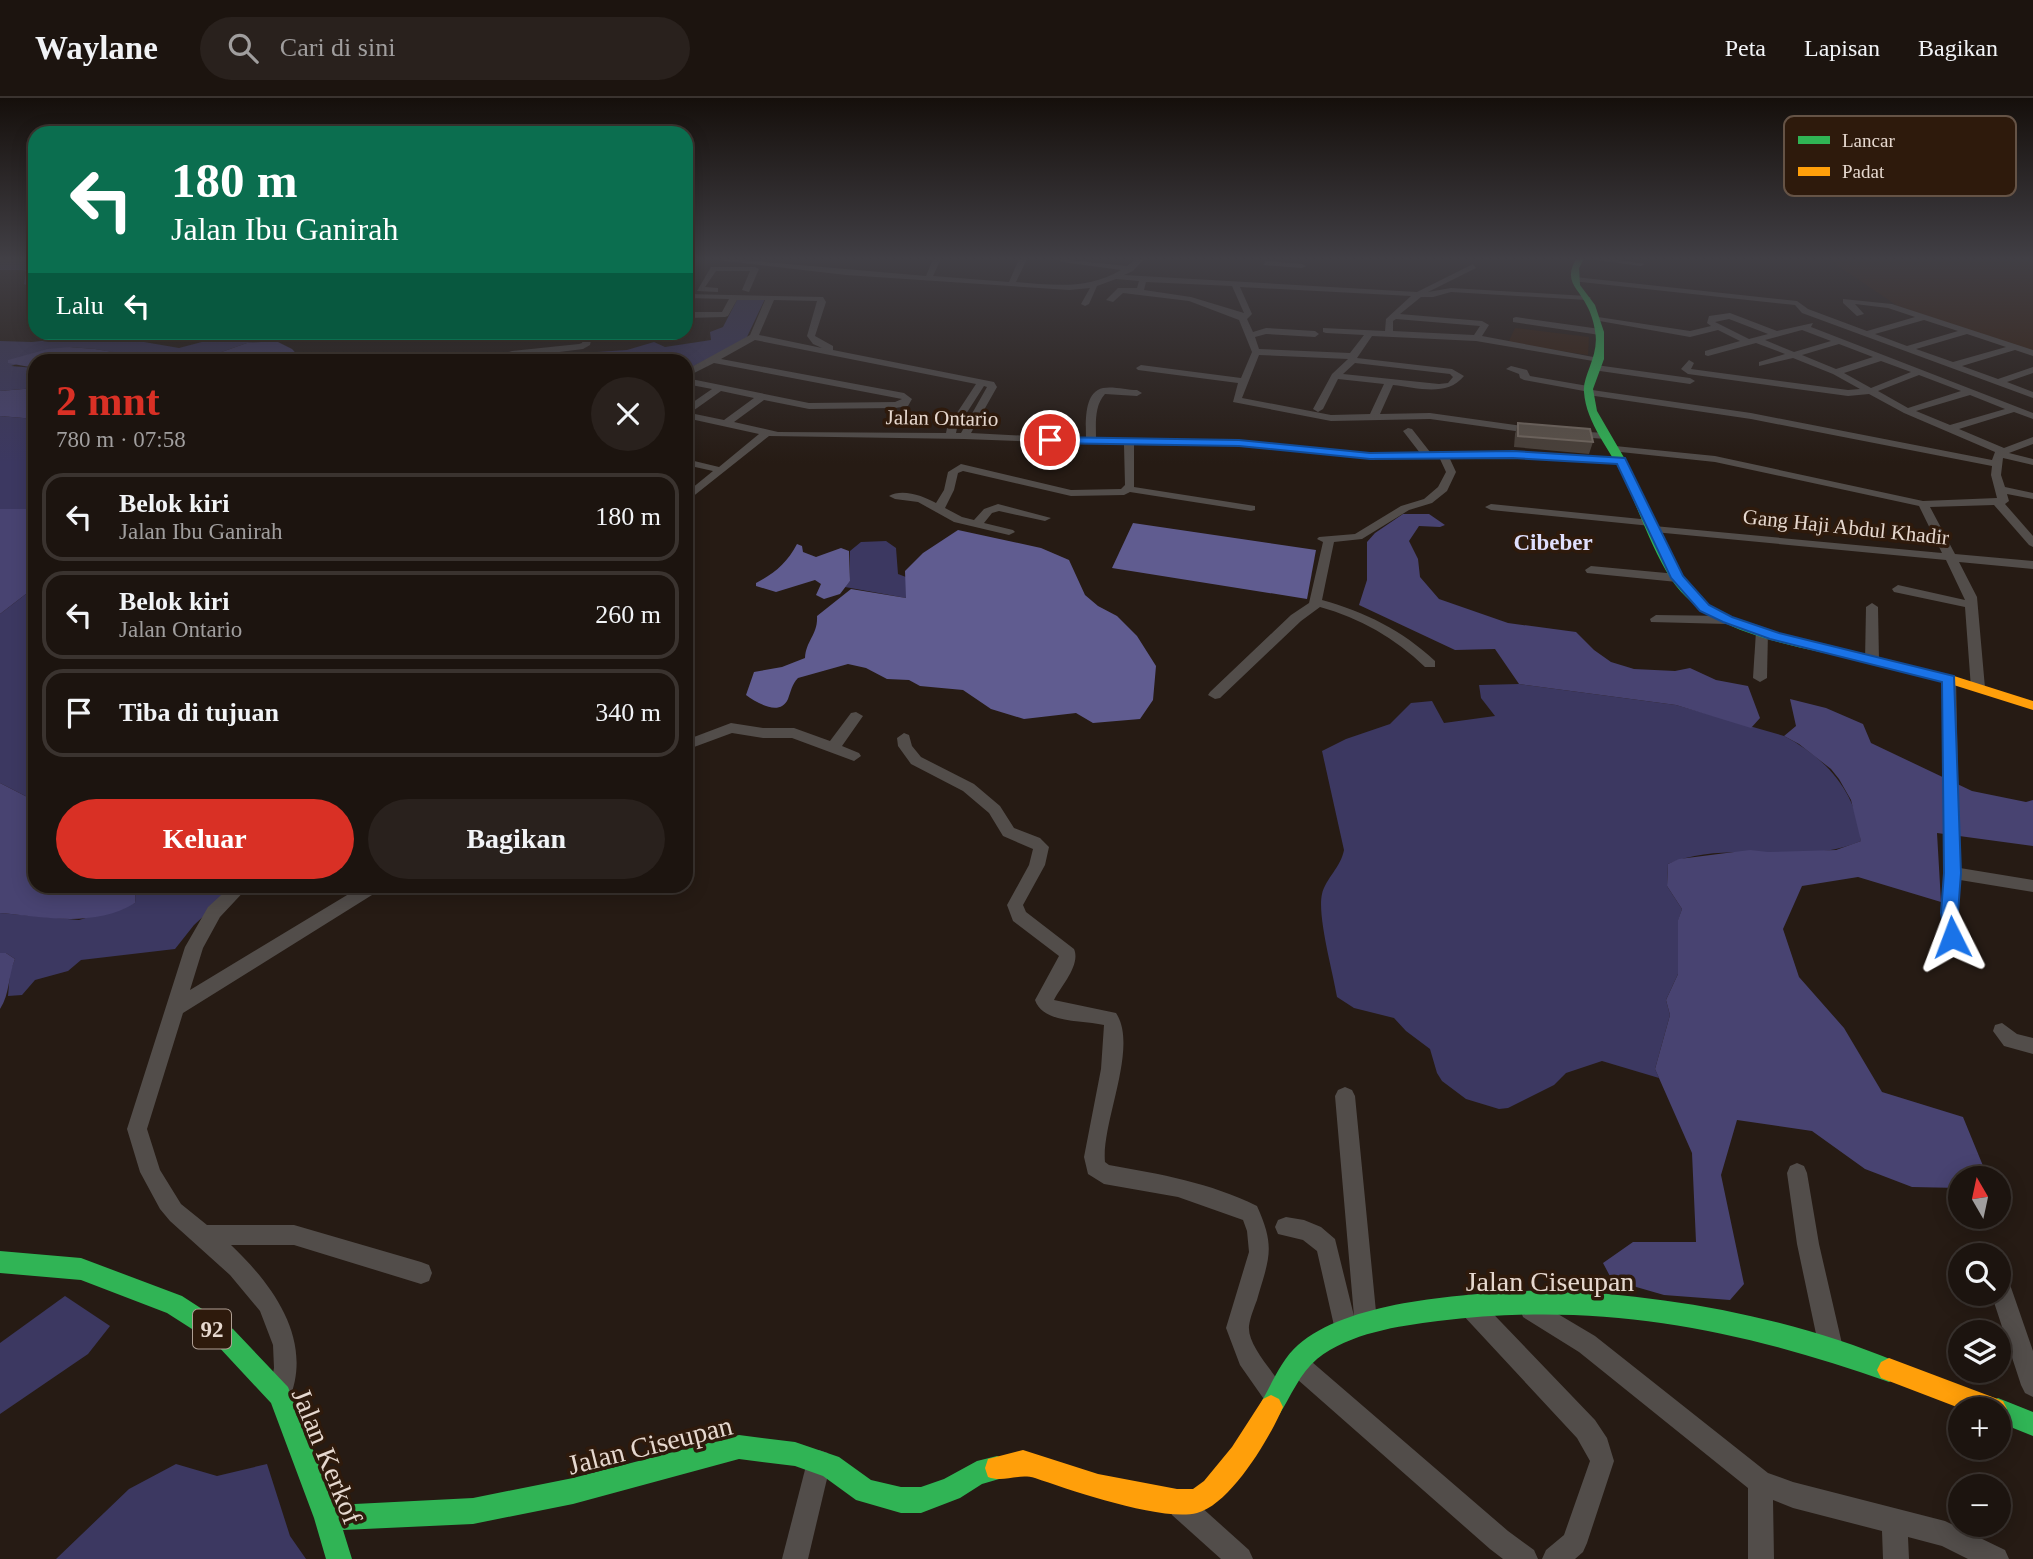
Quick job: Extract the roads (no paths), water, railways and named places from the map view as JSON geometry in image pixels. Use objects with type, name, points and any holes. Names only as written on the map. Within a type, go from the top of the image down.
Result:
[{"type":"main road","points":[[1599,327],[1598,363],[1588,391],[1592,411],[1614,449],[1678,578],[1705,608],[1727,620],[1762,631],[1949,679],[2033,706]]},
{"type":"main road","name":"Jalan Kerkof","points":[[0,1262],[81,1269],[174,1304],[225,1337],[280,1395],[327,1518],[339,1559]]},
{"type":"main road","name":"Jalan Ciseupan","points":[[327,1518],[473,1511],[573,1491],[739,1447],[795,1454],[830,1466],[865,1491],[901,1500],[921,1500],[951,1489],[977,1473],[1023,1462],[1098,1487],[1177,1502],[1195,1501],[1213,1490],[1241,1456],[1297,1364],[1312,1348],[1356,1326],[1469,1305],[1517,1301],[1619,1303],[1676,1310],[1831,1348],[1964,1397]]},
{"type":"main road","name":"Jalan Ciseupan","points":[[2011,1415],[2033,1424]]},
{"type":"street","points":[[693,370],[754,337],[758,327]]},
{"type":"street","points":[[815,327],[812,339],[858,359]]},
{"type":"street","points":[[1246,327],[1256,352],[1235,400],[1331,418],[1430,416],[1548,432]]},
{"type":"street","points":[[1388,327],[1389,334]]},
{"type":"street","points":[[1470,341],[1483,327]]},
{"type":"street","points":[[1612,327],[1690,334],[1715,328],[1836,372],[1998,456]]},
{"type":"street","points":[[1758,327],[1774,333]]},
{"type":"street","points":[[1780,327],[1787,330]]},
{"type":"street","points":[[1708,354],[1801,327]]},
{"type":"street","points":[[1802,327],[2033,416]]},
{"type":"street","points":[[1852,327],[2033,395]]},
{"type":"street","points":[[1868,333],[1889,327]]},
{"type":"street","points":[[1958,327],[2033,352]]},
{"type":"street","points":[[1326,330],[1470,341],[1690,381]]},
{"type":"street","points":[[1249,336],[1266,331],[1314,334]]},
{"type":"street","points":[[1909,348],[1969,331]]},
{"type":"street","points":[[1318,409],[1335,376],[1353,358],[1370,333]]},
{"type":"street","points":[[754,337],[990,384],[992,387],[964,436]]},
{"type":"street","points":[[512,354],[580,347],[586,345],[587,340]]},
{"type":"street","points":[[1762,364],[1838,342]]},
{"type":"street","points":[[1954,365],[2016,346]]},
{"type":"street","points":[[1256,352],[1312,350],[1452,372],[1459,376],[1444,387],[1335,376]]},
{"type":"street","points":[[1836,372],[1881,358]]},
{"type":"street","points":[[693,382],[809,406],[895,405],[905,404],[907,399],[904,396],[713,360]]},
{"type":"street","points":[[1689,363],[1686,369],[1688,371],[1826,391],[1871,391],[1941,360]]},
{"type":"street","points":[[1728,363],[1728,376]]},
{"type":"street","points":[[1141,368],[1245,382]]},
{"type":"street","points":[[1511,369],[1524,372],[1523,376],[1527,378],[1588,391],[2033,463]]},
{"type":"street","points":[[1998,382],[2033,370]]},
{"type":"street","points":[[951,436],[951,428],[982,382]]},
{"type":"street","points":[[1373,419],[1390,382]]},
{"type":"street","points":[[693,408],[720,388]]},
{"type":"street","points":[[1907,411],[1969,392]]},
{"type":"street","points":[[1091,442],[1093,403],[1098,393],[1138,393]]},
{"type":"street","points":[[727,423],[762,397]]},
{"type":"street","points":[[1949,429],[2015,409]]},
{"type":"street","points":[[693,415],[763,435]]},
{"type":"street","points":[[1751,432],[1752,416]]},
{"type":"street","points":[[693,423],[763,435]]},
{"type":"street","points":[[1408,431],[1427,455]]},
{"type":"street","points":[[1561,433],[1614,449],[1715,459],[1923,504],[1998,503],[2004,499],[2000,489],[1998,456]]},
{"type":"street","points":[[693,493],[763,435]]},
{"type":"street","name":"Jalan Ontario","points":[[763,435],[964,436],[1091,442],[1239,443],[1342,454],[1427,455],[1614,449]]},
{"type":"street","points":[[1998,456],[2033,440]]},
{"type":"street","points":[[1129,442],[1129,489]]},
{"type":"street","points":[[1215,695],[1296,618],[1315,605],[1326,539],[1358,537],[1405,508],[1428,502],[1443,489],[1451,472],[1443,454]]},
{"type":"street","points":[[693,464],[720,470]]},
{"type":"street","points":[[939,509],[949,489],[953,472],[961,467],[1070,494],[1112,494],[1129,489],[1251,508]]},
{"type":"street","points":[[2000,489],[2033,496]]},
{"type":"street","points":[[895,496],[921,499],[958,520],[1009,532]]},
{"type":"street","points":[[1998,503],[2033,543]]},
{"type":"street","points":[[1923,504],[1971,597],[1978,688]]},
{"type":"street","points":[[977,524],[988,511],[998,507],[1045,517]]},
{"type":"street","name":"Gang Haji Abdul Khadir","points":[[1491,507],[2033,565]]},
{"type":"street","points":[[1591,570],[1678,578]]},
{"type":"street","points":[[1898,589],[1972,606]]},
{"type":"street","points":[[1315,602],[1378,623],[1419,652],[1430,664]]},
{"type":"street","points":[[1872,607],[1872,661]]},
{"type":"street","points":[[1656,619],[1727,620]]},
{"type":"street","points":[[1760,678],[1762,631]]},
{"type":"street","points":[[1949,679],[1952,873],[1949,913],[1952,937],[1961,949]]},
{"type":"street","points":[[834,748],[856,716]]},
{"type":"street","points":[[693,742],[731,728],[764,733],[794,733],[853,756]]},
{"type":"street","points":[[904,738],[906,749],[921,764],[971,788],[997,814],[1001,825],[1011,834],[1041,847],[1037,865],[1015,905],[1019,916],[1068,954],[1044,1000],[1045,1004],[1053,1009],[1109,1017],[1113,1024],[1111,1069],[1094,1157],[1095,1167],[1104,1174],[1178,1186],[1250,1213],[1258,1231],[1260,1252],[1237,1328],[1248,1357],[1276,1397]]},
{"type":"street","points":[[1952,873],[2033,886]]},
{"type":"street","points":[[234,893],[214,912],[194,947],[137,1129],[142,1152],[158,1187],[174,1212],[254,1282],[278,1324],[287,1354],[286,1376],[280,1395]]},
{"type":"street","points":[[177,1007],[363,893]]},
{"type":"street","points":[[2002,1031],[2011,1040],[2033,1046]]},
{"type":"street","points":[[1345,1096],[1356,1326]]},
{"type":"street","points":[[1797,1173],[1808,1244],[1831,1348]]},
{"type":"street","points":[[1286,1227],[1306,1229],[1318,1235],[1327,1246],[1356,1326]]},
{"type":"street","points":[[203,1235],[294,1235],[421,1273]]},
{"type":"street","points":[[1517,1301],[1587,1344],[1760,1482],[1793,1495],[1945,1534],[1996,1559]]},
{"type":"street","points":[[1469,1305],[1586,1429],[1598,1447],[1602,1461],[1574,1543],[1555,1559]]},
{"type":"street","points":[[2006,1306],[2033,1385]]},
{"type":"street","points":[[1297,1364],[1499,1540],[1525,1559]]},
{"type":"street","points":[[795,1559],[819,1462]]},
{"type":"street","points":[[1760,1482],[1761,1559]]},
{"type":"street","points":[[1177,1502],[1240,1559]]},
{"type":"street","points":[[1894,1520],[1896,1559]]},
{"type":"district","name":"Cibeber","points":[[1553,542]]}]
